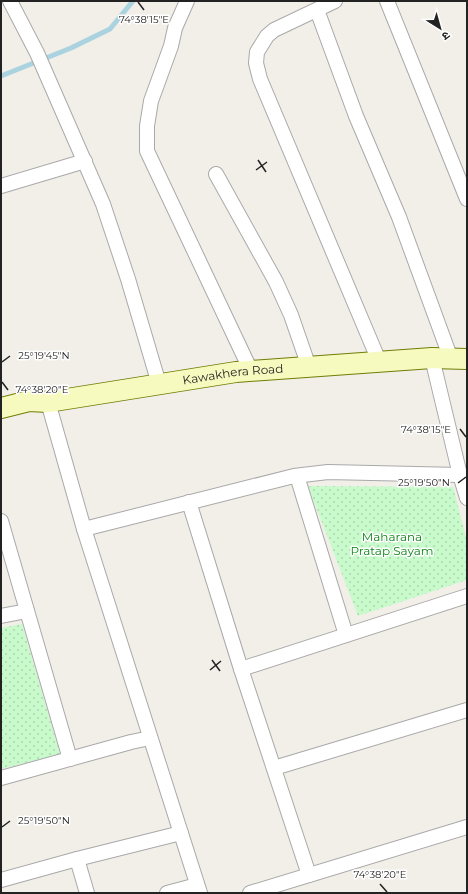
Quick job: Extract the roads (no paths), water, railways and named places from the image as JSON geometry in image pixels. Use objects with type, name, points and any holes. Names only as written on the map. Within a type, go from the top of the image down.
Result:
[{"type":"street","points":[[10,1],[37,53],[103,204],[128,279],[159,384]]},
{"type":"street","points":[[187,1],[175,28],[171,46],[151,101],[147,126],[147,151],[251,371]]},
{"type":"street","points":[[335,1],[274,30],[267,36],[257,52],[256,63],[260,79],[379,362]]},
{"type":"street","points":[[387,1],[467,199]]},
{"type":"street","points":[[317,10],[356,116],[399,217],[450,359],[460,475],[467,498]]},
{"type":"street","points":[[1,186],[84,161]]},
{"type":"street","points":[[216,174],[276,282],[291,315],[309,367]]},
{"type":"street","name":"Kawakhera Road","points":[[1,408],[29,401],[48,402],[236,372],[379,362],[450,359]]},
{"type":"street","points":[[48,402],[84,529],[198,889],[166,893]]},
{"type":"street","points":[[84,529],[297,476],[328,472],[460,475]]},
{"type":"street","points":[[297,476],[346,635]]},
{"type":"street","points":[[189,502],[241,669],[309,875]]},
{"type":"street","points":[[1,521],[3,536],[27,611],[70,759]]},
{"type":"street","points":[[241,669],[467,596]]},
{"type":"street","points":[[1,616],[27,611]]},
{"type":"street","points":[[274,768],[467,710]]},
{"type":"street","points":[[1,778],[150,738]]},
{"type":"street","points":[[250,893],[467,828]]},
{"type":"street","points":[[1,880],[181,833]]},
{"type":"street","points":[[77,859],[87,893]]},
{"type":"waterway","points":[[1,76],[71,48],[110,29],[133,1]]},
{"type":"park label","name":"Maharana Pratap Sayam","points":[[392,544]]}]
